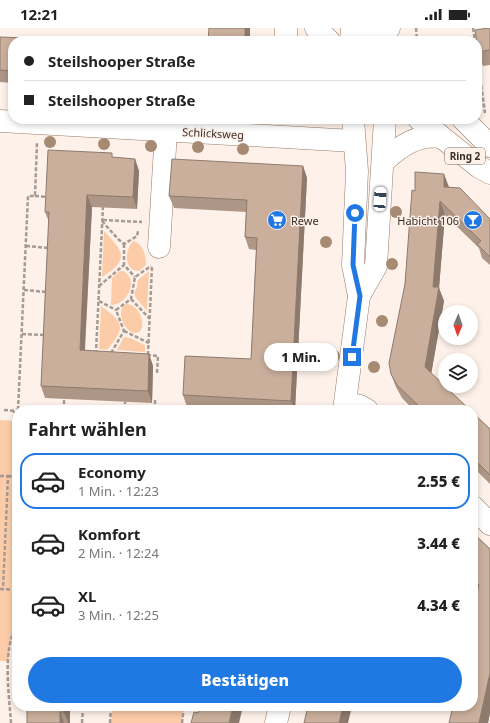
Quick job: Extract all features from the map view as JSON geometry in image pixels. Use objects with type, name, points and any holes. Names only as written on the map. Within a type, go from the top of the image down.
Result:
[{"type":"street","points":[[316,28],[324,36]]},
{"type":"street","points":[[368,28],[377,36]]},
{"type":"street","name":"Schlicksweg","points":[[50,124],[166,131],[283,128],[354,141]]},
{"type":"street","points":[[353,124],[357,171],[353,265],[360,296]]},
{"type":"street","points":[[345,405],[360,296],[376,266],[385,124]]},
{"type":"street","name":"Ring 2","points":[[425,124],[441,138],[490,173]]},
{"type":"street","name":"Ring 2","points":[[468,124],[490,146]]},
{"type":"street","points":[[156,256],[166,131]]},
{"type":"street","points":[[383,162],[396,150],[413,140],[428,137],[441,138]]},
{"type":"street","points":[[478,512],[490,524]]},
{"type":"street","points":[[276,723],[279,711]]},
{"type":"path","points":[[482,92],[485,113]]},
{"type":"path","points":[[30,142],[37,142],[35,196]]},
{"type":"path","points":[[16,405],[22,334],[28,196],[51,197]]},
{"type":"path","points":[[103,202],[96,352],[103,353]]},
{"type":"path","points":[[102,220],[147,222]]},
{"type":"path","points":[[102,220],[124,244]]},
{"type":"path","points":[[124,244],[137,236],[140,222]]},
{"type":"path","points":[[124,244],[124,265],[135,277]]},
{"type":"path","points":[[26,246],[52,248]]},
{"type":"path","points":[[116,310],[131,299],[135,277],[156,256]]},
{"type":"path","points":[[99,286],[124,265]]},
{"type":"path","points":[[24,290],[50,292]]},
{"type":"path","points":[[131,299],[150,319]]},
{"type":"path","points":[[98,301],[116,310],[124,331],[149,343]]},
{"type":"path","points":[[118,354],[111,353],[124,331]]},
{"type":"path","points":[[22,334],[48,336]]},
{"type":"path","points":[[141,355],[158,356],[157,373]]},
{"type":"path","points":[[64,399],[64,405]]},
{"type":"path","points":[[155,400],[155,405]]},
{"type":"path","points":[[4,410],[12,410]]},
{"type":"path","points":[[0,476],[12,476]]},
{"type":"path","points":[[8,476],[2,589],[12,590]]},
{"type":"path","points":[[11,723],[8,661],[12,638]]},
{"type":"path","points":[[82,723],[83,711]]},
{"type":"path","points":[[110,723],[111,711]]},
{"type":"path","points":[[182,723],[183,711]]},
{"type":"shaded area","points":[[104,231],[116,245],[121,256],[117,266],[102,277]]},
{"type":"shaded area","points":[[133,241],[142,247],[145,258],[146,265],[139,271],[130,267],[127,259],[128,249]]},
{"type":"shaded area","points":[[120,271],[123,271],[128,275],[131,280],[131,286],[126,297],[122,301],[111,305],[112,278]]},
{"type":"shaded area","points":[[149,271],[147,311],[136,298],[134,293],[138,280]]},
{"type":"shaded area","points":[[126,304],[132,305],[136,308],[142,318],[142,328],[136,333],[132,332],[125,326],[121,317],[121,312]]},
{"type":"shaded area","points":[[101,306],[118,321],[120,326],[117,336],[107,350],[99,349]]},
{"type":"shaded area","points":[[124,337],[130,338],[145,345],[145,352],[117,350]]},
{"type":"shaded area","points":[[0,420],[12,421],[12,638],[8,661],[0,661]]},
{"type":"shaded area","points":[[112,711],[183,711],[182,723],[111,723]]},
{"type":"building","points":[[209,28],[245,28],[245,36],[208,36]]},
{"type":"building","points":[[490,28],[490,50],[482,51],[482,36],[476,36],[475,30]]},
{"type":"building","points":[[0,37],[8,37],[8,71],[0,70]]},
{"type":"building","points":[[48,150],[112,153],[112,157],[135,159],[133,197],[87,195],[80,350],[149,354],[148,391],[41,386],[49,212],[45,212]]},
{"type":"building","points":[[172,159],[303,166],[291,401],[183,395],[185,356],[251,359],[257,238],[245,237],[247,200],[169,196]]},
{"type":"building","points":[[415,172],[444,174],[444,187],[460,188],[490,219],[490,257],[477,244],[481,241],[440,201],[433,287],[439,287],[425,367],[438,379],[438,393],[452,393],[465,405],[418,405],[397,385],[391,374],[389,363],[405,284],[412,190],[415,191]]},
{"type":"building","points":[[478,418],[490,429],[490,475],[478,463]]},
{"type":"building","points":[[478,538],[490,549],[490,673],[479,723],[449,723],[452,711],[478,711]]},
{"type":"building","points":[[27,711],[64,711],[60,712],[60,723],[27,723]]},
{"type":"building","points":[[198,711],[232,711],[229,723],[191,723],[194,712],[198,713]]},
{"type":"building","points":[[307,711],[342,711],[339,723],[304,723]]},
{"type":"place","name":"Rewe","points":[[277,220]]},
{"type":"place","name":"Habicht 106","points":[[473,220]]},
{"type":"route","points":[[352,357],[360,296],[353,265],[355,213]]}]
